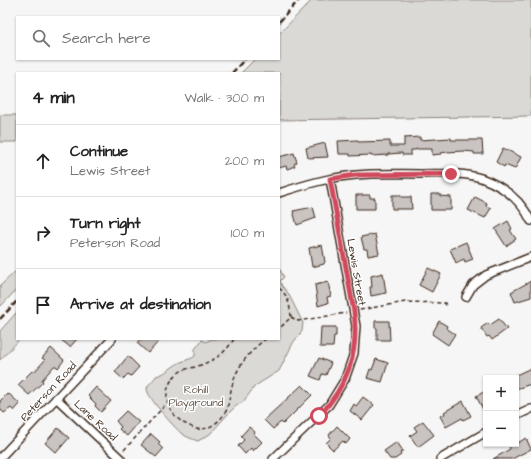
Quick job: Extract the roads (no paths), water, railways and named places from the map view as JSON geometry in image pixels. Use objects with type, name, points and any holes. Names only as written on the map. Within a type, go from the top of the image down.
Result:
[{"type":"street","points":[[280,193],[330,179],[356,175],[466,174],[493,183],[507,192],[519,202],[531,221]]},
{"type":"street","name":"Lewis Street","points":[[273,459],[329,405],[345,379],[354,353],[356,326],[330,179]]},
{"type":"street","points":[[466,297],[473,285],[486,276],[531,257]]},
{"type":"street","name":"Peterson Road","points":[[0,458],[111,340]]},
{"type":"street","name":"Lane Road","points":[[56,398],[121,459]]},
{"type":"street","points":[[519,415],[531,409]]},
{"type":"street","points":[[440,459],[483,434]]},
{"type":"railway","points":[[280,21],[299,0]]},
{"type":"railway","points":[[233,72],[244,60]]},
{"type":"railway","points":[[0,319],[16,302]]},
{"type":"park label","name":"Rohill Playground","points":[[196,395]]}]
